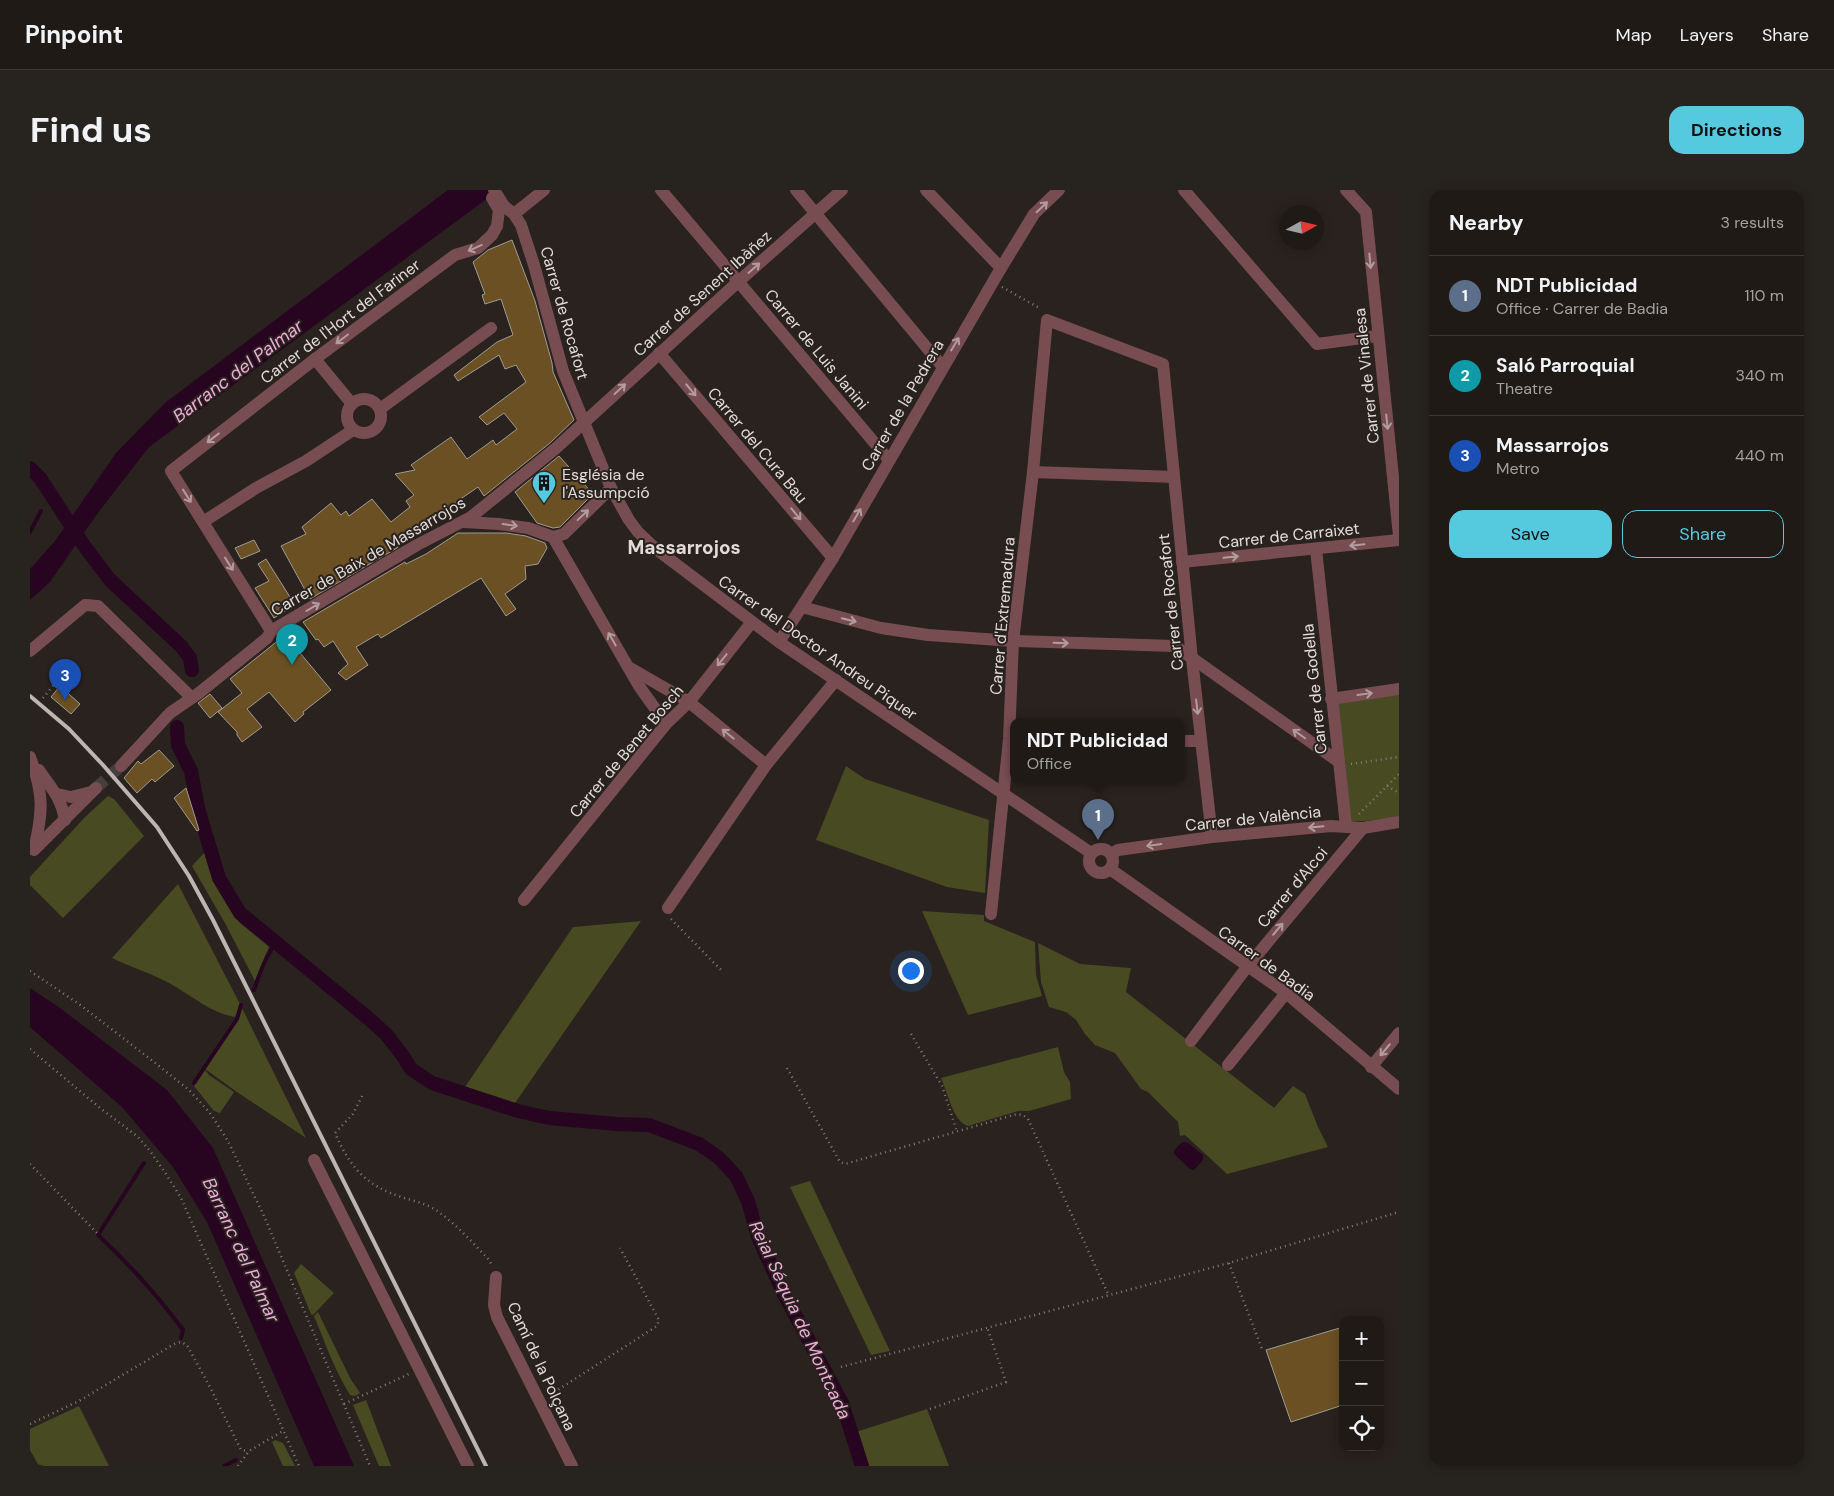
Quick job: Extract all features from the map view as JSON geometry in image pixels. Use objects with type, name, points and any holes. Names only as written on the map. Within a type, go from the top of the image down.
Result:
[{"type":"street","points":[[488,190],[506,210]]},
{"type":"street","points":[[494,190],[506,210]]},
{"type":"street","points":[[506,210],[544,190]]},
{"type":"street","name":"Carrer de Luis Janini","points":[[661,190],[889,460]]},
{"type":"street","points":[[796,190],[942,366]]},
{"type":"street","name":"Carrer de Senent Ibàñez","points":[[584,422],[842,190]]},
{"type":"street","points":[[926,190],[1000,268]]},
{"type":"street","name":"Carrer de la Pedrera","points":[[779,642],[833,558],[1000,268],[1034,214],[1059,190]]},
{"type":"street","points":[[1184,190],[1317,344],[1378,336]]},
{"type":"street","name":"Carrer de Vinalesa","points":[[1346,190],[1366,212],[1378,336],[1395,458],[1399,536]]},
{"type":"street","name":"Carrer de l'Hort del Fariner","points":[[203,522],[171,470],[455,255],[478,248],[488,241],[506,210]]},
{"type":"street","name":"Carrer de Rocafort","points":[[506,210],[525,236],[563,371],[572,397],[611,488]]},
{"type":"street","name":"Carrer de Rocafort","points":[[1046,315],[1163,364],[1192,659],[1212,837]]},
{"type":"street","name":"Carrer d'Extremadura","points":[[1011,718],[1013,641],[1033,472],[1046,315]]},
{"type":"street","points":[[380,409],[491,328]]},
{"type":"street","name":"Carrer del Cura Bau","points":[[659,353],[833,558]]},
{"type":"street","points":[[315,360],[352,404]]},
{"type":"street","points":[[367,399],[376,404],[380,409],[381,420],[375,430],[364,434],[353,430],[347,420],[347,414],[352,404],[356,401],[367,399]]},
{"type":"street","name":"Carrer de Baix de Massarrojos","points":[[121,766],[170,713],[192,698],[267,638],[271,631],[417,545],[464,522],[555,449],[584,422]]},
{"type":"street","points":[[271,631],[203,522],[256,488],[306,461],[353,430]]},
{"type":"street","points":[[1033,472],[1174,477]]},
{"type":"street","points":[[464,522],[528,528],[553,537],[564,534],[611,488]]},
{"type":"street","name":"Carrer del Doctor Andreu Piquer","points":[[611,488],[629,520],[638,532],[656,549],[779,642],[1003,794]]},
{"type":"street","points":[[553,537],[639,686],[666,724]]},
{"type":"street","name":"Carrer de Carraixet","points":[[1182,562],[1399,540]]},
{"type":"street","name":"Carrer de Godella","points":[[1316,549],[1331,699],[1344,763],[1346,826]]},
{"type":"street","points":[[30,652],[85,604],[91,604],[98,606],[192,698]]},
{"type":"street","points":[[802,607],[882,628],[928,635],[1013,641],[1175,646],[1344,763]]},
{"type":"street","name":"Carrer de Benet Bosch","points":[[524,900],[666,724],[688,702],[752,622]]},
{"type":"street","points":[[629,668],[688,702],[766,764]]},
{"type":"street","points":[[668,908],[766,764],[836,680]]},
{"type":"street","points":[[1331,699],[1399,689]]},
{"type":"street","points":[[1185,741],[1201,741]]},
{"type":"street","name":"Carrer d'Extremadura","points":[[991,914],[1003,794],[1010,746]]},
{"type":"street","points":[[30,756],[57,794],[65,820]]},
{"type":"street","points":[[30,756],[39,783],[42,806],[41,819],[32,853]]},
{"type":"street","points":[[32,853],[96,789],[78,796],[57,794]]},
{"type":"street","points":[[1003,794],[1091,853]]},
{"type":"street","points":[[42,806],[55,818],[65,820]]},
{"type":"street","name":"Carrer de València","points":[[1111,854],[1118,850],[1212,837],[1346,826],[1362,828],[1399,822]]},
{"type":"street","name":"Carrer d'Alcoi","points":[[1191,1040],[1247,967],[1362,828]]},
{"type":"street","points":[[1101,848],[1108,850],[1111,854],[1113,862],[1110,870],[1102,873],[1094,871],[1089,864],[1089,856],[1093,850],[1101,848]]},
{"type":"street","name":"Carrer de Badia","points":[[1110,870],[1286,993],[1399,1089]]},
{"type":"street","points":[[1228,1064],[1286,993]]},
{"type":"street","points":[[1371,1067],[1399,1033]]},
{"type":"street","points":[[314,1160],[468,1466]]},
{"type":"street","name":"Camí de la Polçana","points":[[496,1277],[494,1305],[497,1317],[572,1466]]},
{"type":"path","points":[[992,281],[1046,315]]},
{"type":"path","points":[[43,698],[70,666]]},
{"type":"path","points":[[1344,763],[1399,757]]},
{"type":"path","points":[[1355,808],[1356,817],[1399,774]]},
{"type":"path","points":[[1387,786],[1399,793]]},
{"type":"path","points":[[668,908],[669,918],[720,970]]},
{"type":"path","points":[[30,971],[79,1004],[154,1062],[189,1090],[210,1113],[228,1141],[264,1216],[370,1466]]},
{"type":"path","points":[[911,1034],[942,1086],[956,1132]]},
{"type":"path","points":[[30,1049],[138,1138],[166,1174],[181,1198],[299,1466]]},
{"type":"path","points":[[787,1068],[840,1162],[845,1164],[1017,1114],[1023,1115],[1028,1119],[1108,1294]]},
{"type":"path","points":[[362,1096],[353,1114],[335,1133],[345,1156],[364,1178],[379,1187],[394,1195],[426,1205],[440,1212],[490,1261],[496,1277]]},
{"type":"path","points":[[30,1164],[97,1233]]},
{"type":"path","points":[[841,1367],[1229,1263],[1399,1212]]},
{"type":"path","points":[[539,1402],[657,1326],[659,1320],[620,1248]]},
{"type":"path","points":[[1229,1263],[1262,1349]]},
{"type":"path","points":[[930,1410],[1006,1382],[987,1327]]},
{"type":"path","points":[[30,1424],[79,1401],[176,1343],[182,1342],[187,1345],[203,1374],[241,1450],[249,1451]]},
{"type":"path","points":[[344,1404],[419,1369]]},
{"type":"path","points":[[238,1466],[249,1451],[284,1431]]},
{"type":"green space","points":[[1399,693],[1399,817],[1350,821],[1335,701]]},
{"type":"green space","points":[[846,766],[865,779],[989,820],[985,893],[947,887],[816,840]]},
{"type":"green space","points":[[108,796],[114,799],[144,836],[63,918],[30,885],[30,877],[85,817]]},
{"type":"green space","points":[[205,852],[216,884],[239,922],[269,947],[255,981],[192,866]]},
{"type":"green space","points":[[178,884],[240,1004],[235,1017],[217,1012],[162,979],[112,958]]},
{"type":"green space","points":[[922,911],[984,915],[984,921],[1035,942],[1036,975],[1042,996],[968,1015]]},
{"type":"green space","points":[[641,921],[513,1106],[463,1090],[573,927]]},
{"type":"green space","points":[[1038,943],[1080,964],[1131,968],[1126,992],[1274,1108],[1293,1086],[1305,1094],[1328,1147],[1227,1174],[1185,1135],[1180,1136],[1178,1122],[1148,1092],[1141,1089],[1115,1053],[1095,1045],[1076,1020],[1066,1012],[1049,1007],[1041,982]]},
{"type":"green space","points":[[242,1008],[306,1138],[205,1069],[238,1019]]},
{"type":"green space","points":[[1058,1047],[1064,1072],[1070,1082],[1071,1099],[1029,1111],[1018,1111],[968,1126],[959,1119],[941,1078]]},
{"type":"green space","points":[[205,1070],[209,1075],[234,1092],[220,1113],[214,1111],[194,1086]]},
{"type":"green space","points":[[810,1181],[890,1351],[871,1355],[790,1187]]},
{"type":"green space","points":[[301,1264],[334,1293],[313,1315],[294,1273]]},
{"type":"green space","points":[[318,1312],[350,1378],[360,1393],[355,1396],[350,1395],[330,1357],[314,1316]]},
{"type":"green space","points":[[366,1400],[391,1466],[379,1466],[353,1405]]},
{"type":"green space","points":[[79,1406],[109,1466],[39,1466],[30,1450],[30,1429]]},
{"type":"green space","points":[[927,1409],[949,1466],[868,1466],[856,1432]]},
{"type":"green space","points":[[275,1440],[283,1443],[295,1466],[283,1466],[272,1442]]},
{"type":"water","name":"Barranc del Palmar","points":[[448,190],[499,190],[149,447],[97,514],[50,582],[30,600],[30,569],[55,541],[116,453],[165,403]]},
{"type":"water","name":"Barranc del Palmar","points":[[30,988],[60,1008],[167,1090],[213,1148],[354,1466],[314,1466],[207,1222],[173,1167],[122,1107],[30,1027]]},
{"type":"water","points":[[1184,1142],[1203,1155],[1203,1160],[1194,1170],[1190,1169],[1174,1154],[1177,1147]]},
{"type":"building","points":[[512,240],[535,301],[553,372],[574,420],[550,443],[484,496],[478,487],[430,520],[397,548],[310,599],[281,546],[306,534],[302,527],[331,503],[341,515],[346,511],[349,516],[372,499],[391,522],[410,507],[406,501],[414,495],[395,474],[415,470],[411,465],[451,437],[467,459],[493,440],[496,445],[517,429],[504,413],[487,425],[479,417],[526,382],[516,365],[505,369],[499,355],[458,381],[454,375],[497,342],[513,335],[501,299],[485,304],[482,295],[485,294],[473,262],[488,250]]},
{"type":"building","points":[[559,456],[593,494],[560,527],[553,528],[537,523],[515,492]]},
{"type":"building","points":[[458,533],[506,533],[526,536],[545,543],[547,548],[538,564],[525,566],[526,579],[505,594],[516,609],[506,616],[481,578],[381,638],[378,634],[356,647],[368,665],[346,680],[338,673],[348,664],[333,641],[324,647],[318,639],[316,640],[303,622],[405,562],[406,564],[426,554]]},
{"type":"building","points":[[254,540],[260,551],[241,559],[235,548]]},
{"type":"building","points":[[266,559],[295,605],[274,618],[255,588],[269,581],[258,564]]},
{"type":"building","points":[[285,635],[331,690],[303,712],[304,714],[295,722],[269,692],[247,709],[262,727],[242,742],[237,732],[218,712],[242,693],[230,679]]},
{"type":"building","points":[[60,686],[80,704],[71,714],[51,697]]},
{"type":"building","points":[[210,694],[222,708],[210,718],[198,703]]},
{"type":"building","points":[[159,750],[174,766],[155,782],[152,779],[137,793],[124,778],[138,761],[141,764]]},
{"type":"building","points":[[186,788],[199,830],[197,831],[174,798]]},
{"type":"building","points":[[1339,1328],[1339,1406],[1291,1422],[1266,1350]]},
{"type":"waterway","name":"Reial Séquia de Montcada","points":[[30,468],[40,478],[85,547],[110,580],[181,646],[190,658],[192,670]]},
{"type":"waterway","points":[[30,532],[41,511]]},
{"type":"waterway","name":"Reial Séquia de Montcada","points":[[177,727],[178,745],[191,771],[199,812],[219,878],[240,913],[386,1034],[411,1069],[432,1083],[518,1111],[549,1118],[649,1125],[699,1144],[718,1157],[736,1176],[748,1201],[758,1237],[784,1294],[842,1403],[862,1466]]},
{"type":"waterway","points":[[254,990],[266,960],[276,943]]},
{"type":"waterway","points":[[194,1083],[237,1019],[241,1005]]},
{"type":"waterway","points":[[144,1163],[98,1235],[164,1305],[183,1330],[181,1338]]},
{"type":"waterway","points":[[224,1466],[236,1460]]},
{"type":"tunnel","points":[[96,788],[121,766]]},
{"type":"railway","points":[[30,696],[69,729],[103,765],[157,827],[189,876],[213,920],[486,1466]]},
{"type":"place","name":"Església de l'Assumpció","points":[[544,504]]},
{"type":"place","name":"Saló Parroquial","points":[[292,665]]},
{"type":"place","name":"Massarrojos","points":[[65,700]]},
{"type":"place","name":"NDT Publicidad","points":[[1098,840]]},
{"type":"district","name":"Massarrojos","points":[[684,547]]}]
